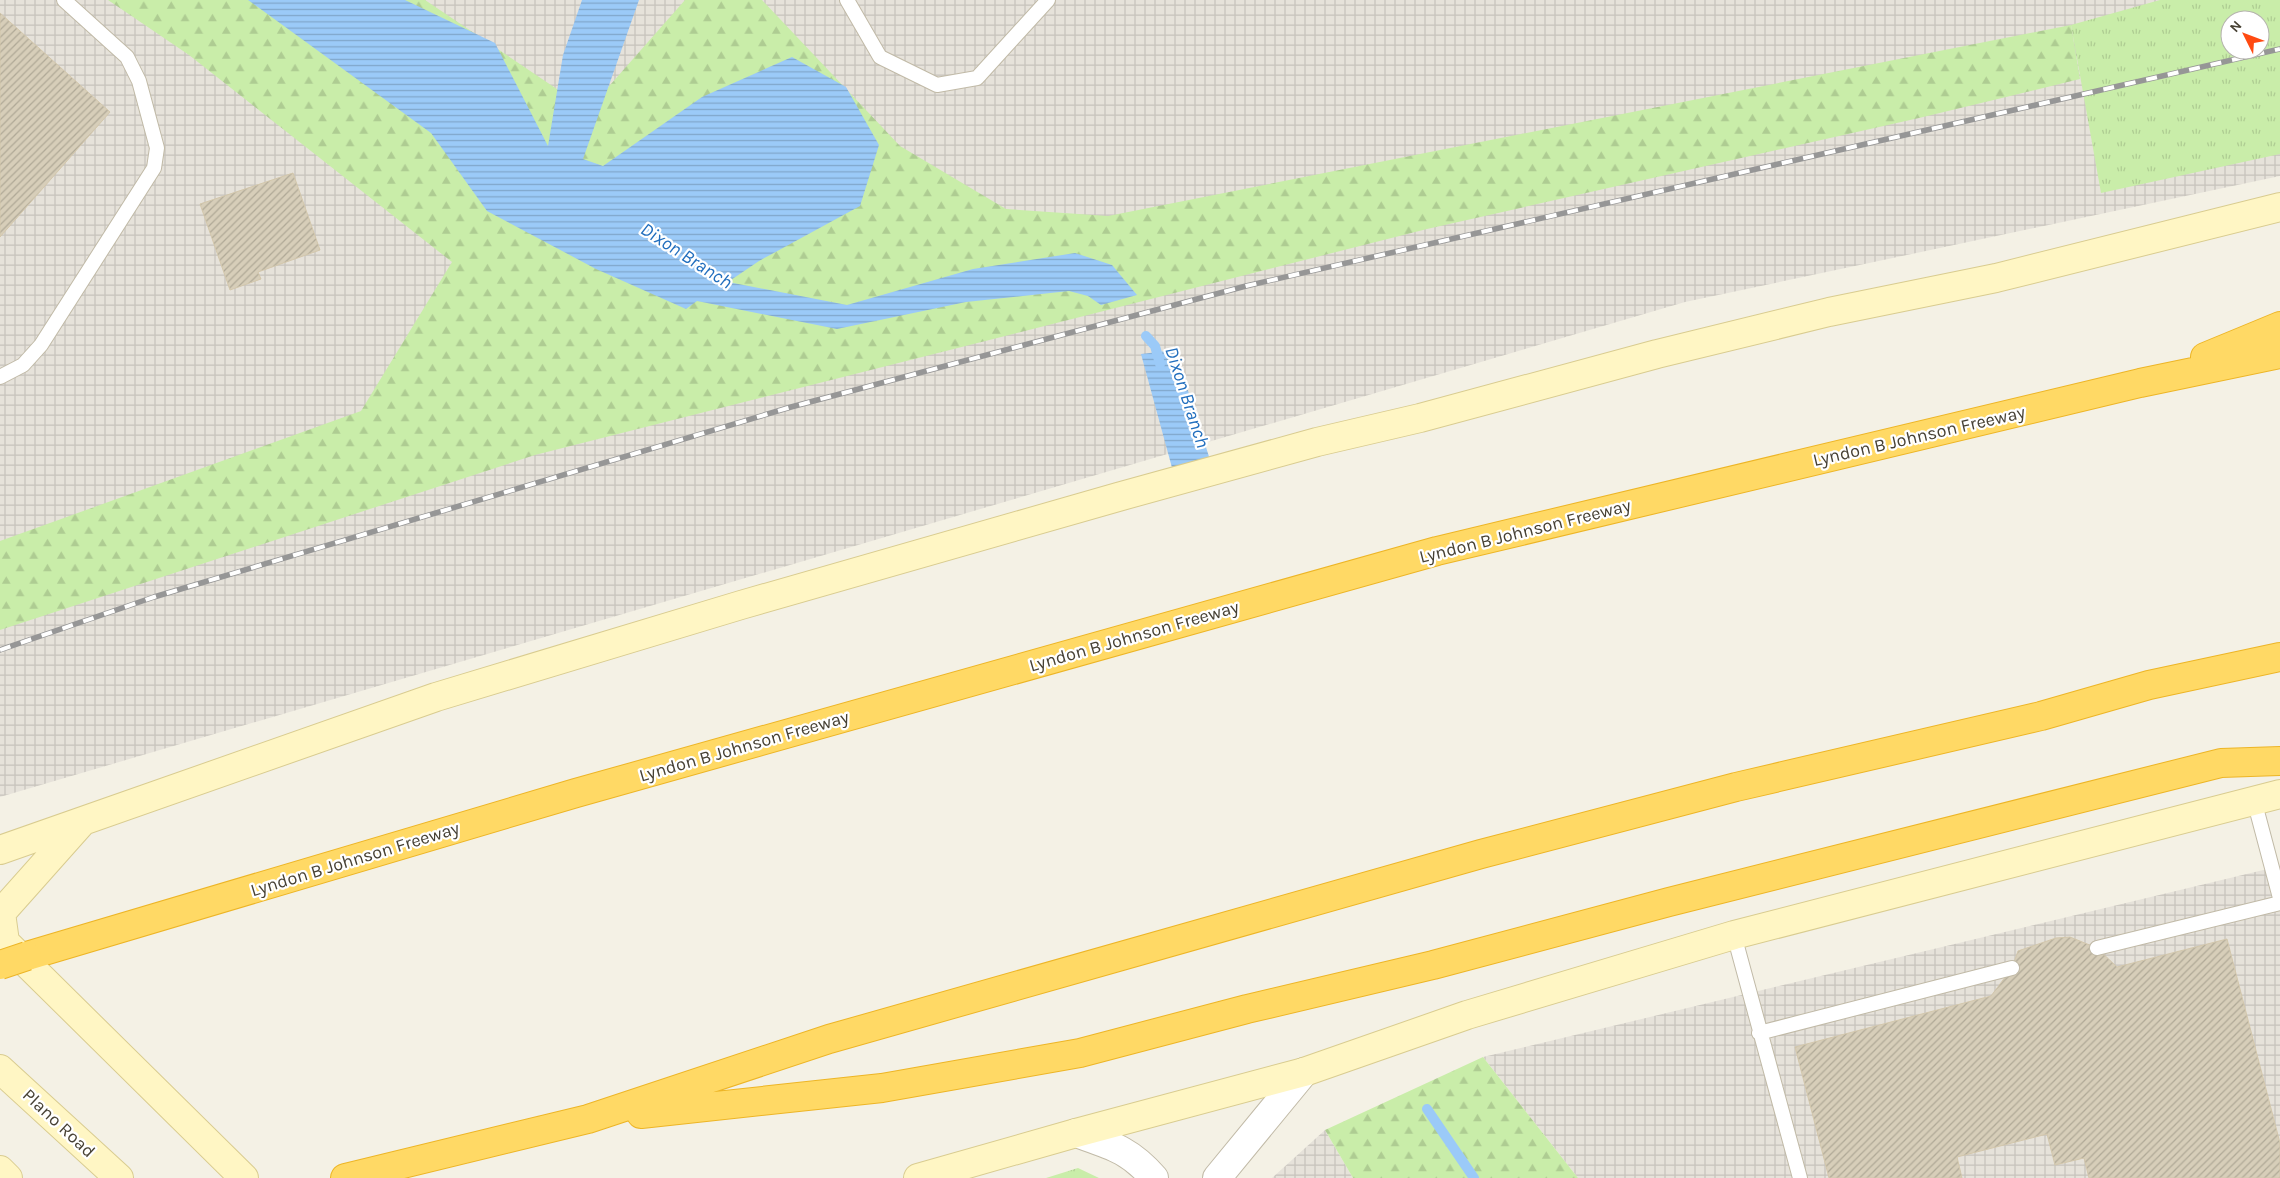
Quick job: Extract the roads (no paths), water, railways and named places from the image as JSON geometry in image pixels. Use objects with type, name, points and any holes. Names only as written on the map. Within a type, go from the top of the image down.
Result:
[{"type":"highway","points":[[2140,383],[2280,326]]},
{"type":"highway","name":"Lyndon B Johnson Freeway","points":[[0,965],[586,790],[1437,551],[2140,383],[2280,354]]},
{"type":"highway","points":[[345,1178],[588,1119],[829,1040],[1481,854],[1736,787],[2041,716],[2149,685],[2280,656]]},
{"type":"highway","points":[[588,1119],[882,1088],[1080,1053],[1247,1009],[1433,965],[1678,899],[2221,764],[2280,761]]},
{"type":"main road","points":[[0,850],[436,697],[741,605],[1118,497],[1317,442],[1420,418],[1657,354],[1828,312],[1996,278],[2280,208]]},
{"type":"main road","points":[[918,1178],[1076,1133],[1304,1072],[1468,1015],[1734,935],[2267,797]]},
{"type":"main road","points":[[83,821],[1,913],[5,942],[244,1178]]},
{"type":"main road","name":"Plano Road","points":[[0,1069],[119,1178]]},
{"type":"main road","points":[[0,1170],[8,1178]]},
{"type":"street","points":[[1217,1178],[1304,1072]]},
{"type":"street","points":[[1076,1133],[1118,1147],[1140,1162],[1154,1178]]},
{"type":"lane","points":[[0,377],[23,365],[40,345],[154,168],[158,148],[139,81],[127,57],[64,0]]},
{"type":"lane","points":[[847,0],[880,57],[937,85],[977,78],[1048,0]]},
{"type":"lane","points":[[2267,797],[2280,898]]},
{"type":"lane","points":[[2097,948],[2280,903]]},
{"type":"lane","points":[[1734,935],[1759,1033],[1800,1178]]},
{"type":"lane","points":[[1759,1033],[2012,968]]},
{"type":"water","points":[[248,0],[405,0],[495,43],[548,146],[563,55],[582,0],[639,0],[583,159],[603,166],[702,97],[792,57],[846,87],[879,145],[860,206],[759,261],[728,282],[847,305],[973,269],[1075,253],[1112,265],[1137,295],[1101,305],[1088,296],[1069,291],[966,302],[837,329],[697,301],[686,309],[596,269],[487,211],[431,133]]},
{"type":"water","points":[[1175,350],[1212,466],[1174,475],[1141,354]]},
{"type":"waterway","name":"Dixon Branch","points":[[1146,336],[1155,346],[1160,364]]},
{"type":"waterway","name":"Dixon Branch","points":[[1427,1109],[1474,1178]]},
{"type":"railway","points":[[0,650],[154,597],[791,407],[1246,286],[2280,49]]}]
